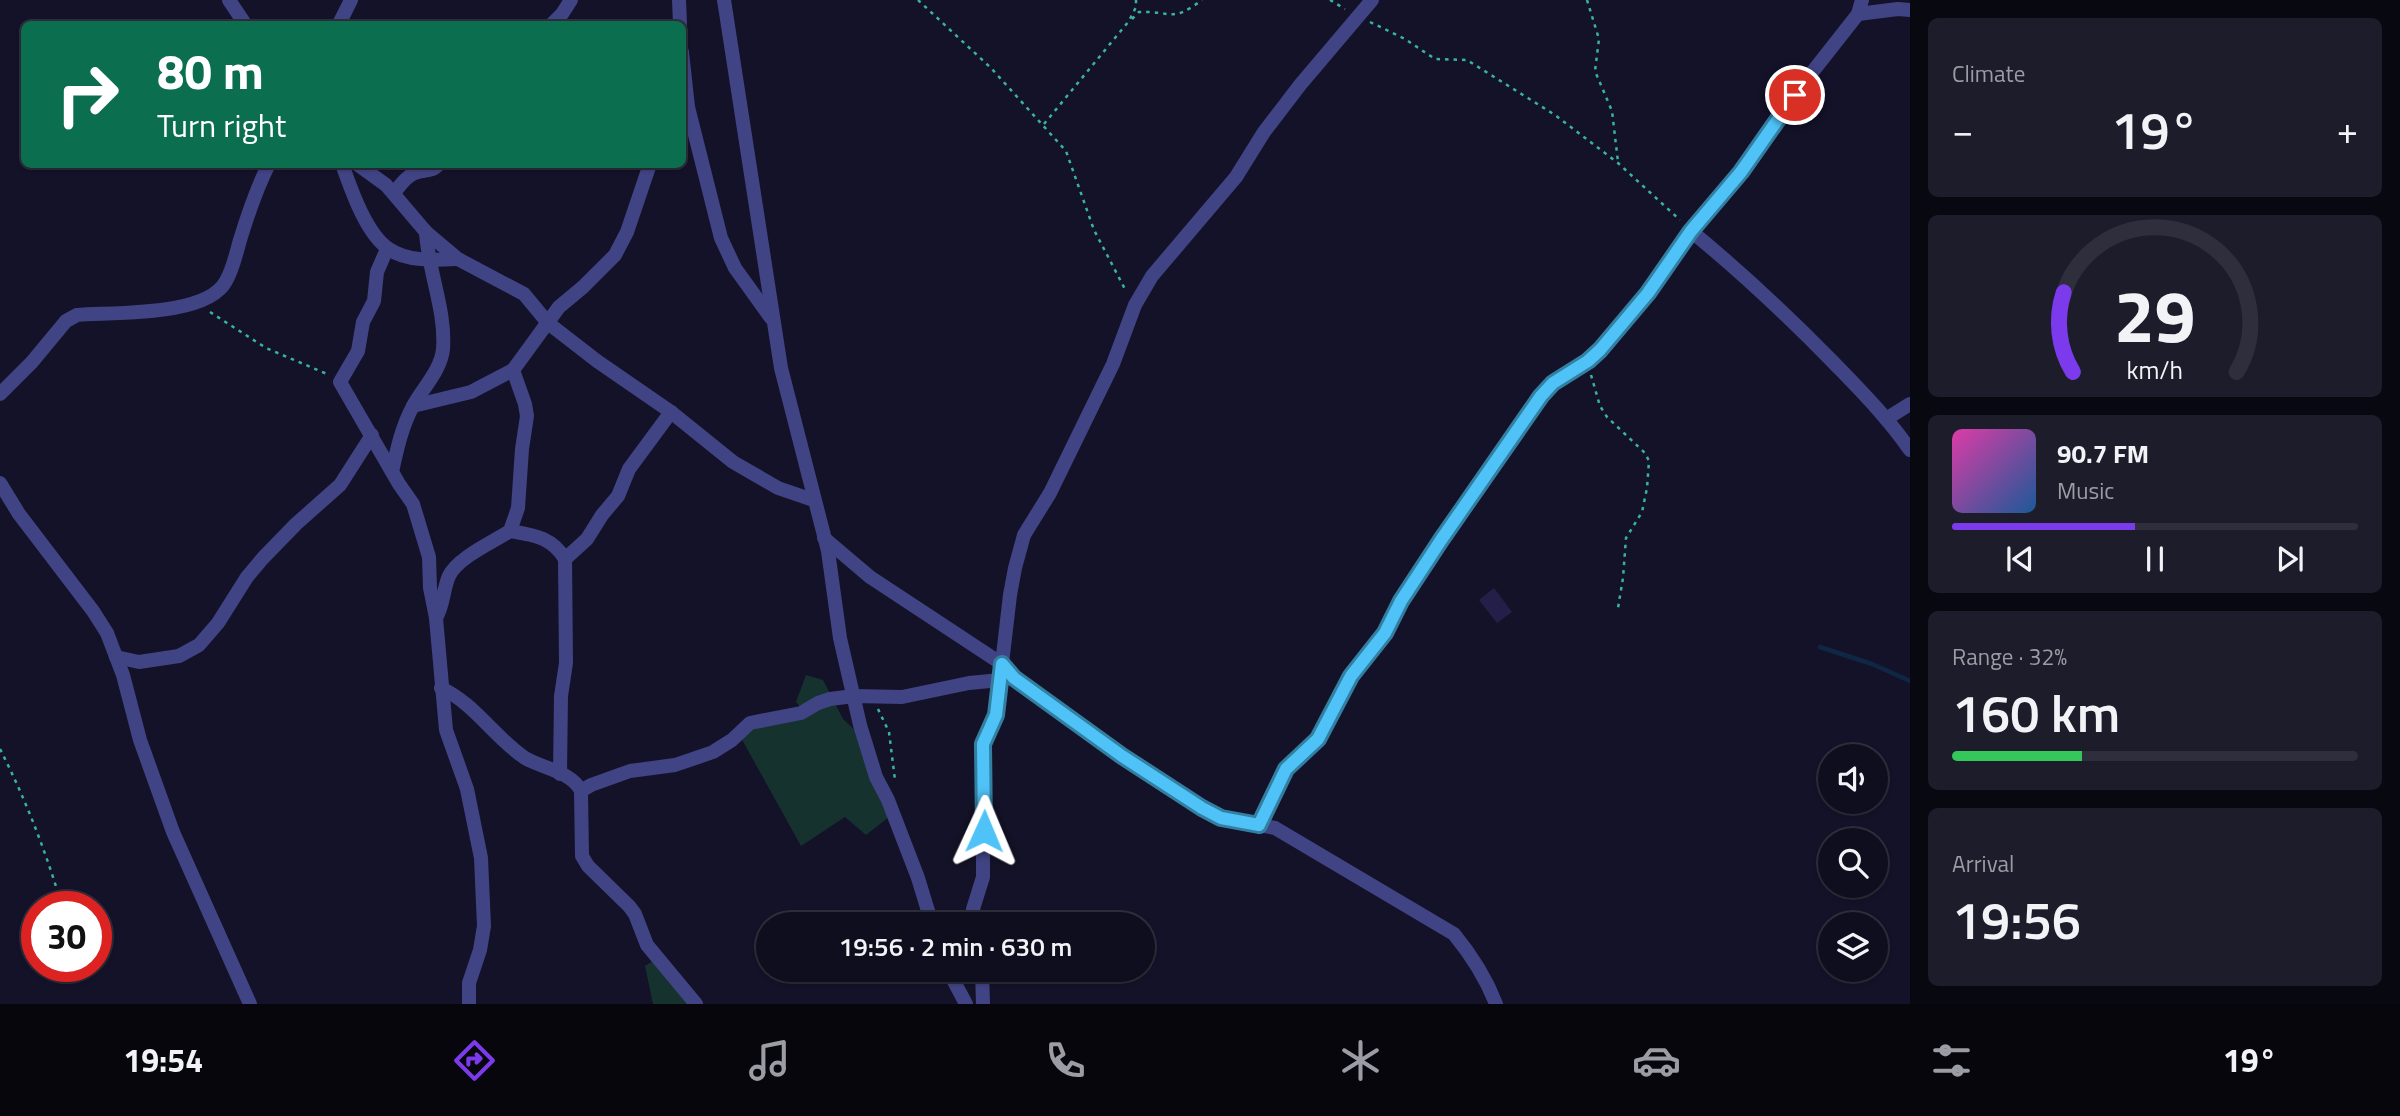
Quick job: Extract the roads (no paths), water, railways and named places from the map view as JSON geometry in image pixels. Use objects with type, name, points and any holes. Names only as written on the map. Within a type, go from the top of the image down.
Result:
[{"type":"street","points":[[229,0],[243,21]]},
{"type":"street","points":[[340,21],[351,0]]},
{"type":"street","points":[[555,21],[570,0]]},
{"type":"street","points":[[678,0],[680,21]]},
{"type":"street","points":[[724,0],[781,368],[828,551],[840,638],[860,725],[876,777],[888,800],[928,912]]},
{"type":"street","points":[[974,912],[983,877],[983,744],[996,715],[1014,568],[1024,536],[1050,493],[1095,402],[1113,364],[1135,305],[1152,276],[1236,177],[1264,132],[1300,85],[1372,0]]},
{"type":"street","points":[[1259,825],[1286,769],[1318,739],[1351,676],[1385,633],[1401,601],[1476,487],[1546,389],[1600,350],[1648,293],[1691,231],[1741,172],[1860,7],[1910,10]]},
{"type":"street","points":[[686,114],[721,238],[735,268],[774,322]]},
{"type":"street","points":[[0,394],[32,362],[66,321],[77,315],[156,311],[190,304],[220,290],[226,282],[253,197],[267,168]]},
{"type":"street","points":[[344,168],[359,208],[387,249],[428,260],[458,259]]},
{"type":"street","points":[[363,168],[394,193],[426,232],[458,259],[524,294],[548,323],[597,362],[671,412],[733,462],[778,488],[813,500]]},
{"type":"street","points":[[394,193],[408,176],[436,168]]},
{"type":"street","points":[[413,406],[471,392],[513,370],[559,307],[615,255],[627,232],[649,168]]},
{"type":"street","points":[[1691,231],[1808,336],[1886,419],[1910,450]]},
{"type":"street","points":[[392,472],[401,432],[413,406],[436,369],[443,347],[437,292],[428,260],[426,232]]},
{"type":"street","points":[[387,249],[377,272],[374,301],[363,322],[358,351],[340,382],[413,504],[429,557],[446,730],[467,789],[481,858],[484,926],[480,950],[469,983],[469,1004]]},
{"type":"street","points":[[436,618],[453,570],[462,561],[510,531],[518,508],[527,416],[513,370]]},
{"type":"street","points":[[1886,419],[1910,404]]},
{"type":"street","points":[[565,559],[587,539],[618,496],[629,469],[671,412]]},
{"type":"street","points":[[116,657],[139,662],[179,656],[199,645],[218,623],[247,577],[263,558],[340,485],[372,435]]},
{"type":"street","points":[[0,483],[19,514],[107,633],[140,740],[173,832],[250,1004]]},
{"type":"street","points":[[510,531],[540,536],[560,550],[565,559],[566,663],[559,732],[560,774]]},
{"type":"street","points":[[822,536],[870,577],[1002,664],[1014,678],[1122,756],[1202,808],[1221,818],[1275,828],[1454,934],[1470,954],[1496,1004]]},
{"type":"street","points":[[580,791],[630,771],[675,765],[713,752],[732,740],[750,723],[801,713],[818,703],[854,696],[902,697],[969,683],[1001,680]]},
{"type":"street","points":[[441,688],[464,704],[526,758],[578,786],[582,856],[588,866],[629,906],[635,914],[647,946],[696,1004]]},
{"type":"street","points":[[954,982],[966,1004]]},
{"type":"street","points":[[982,982],[983,1004]]},
{"type":"waterway","points":[[1820,647],[1872,664],[1910,681]]}]
